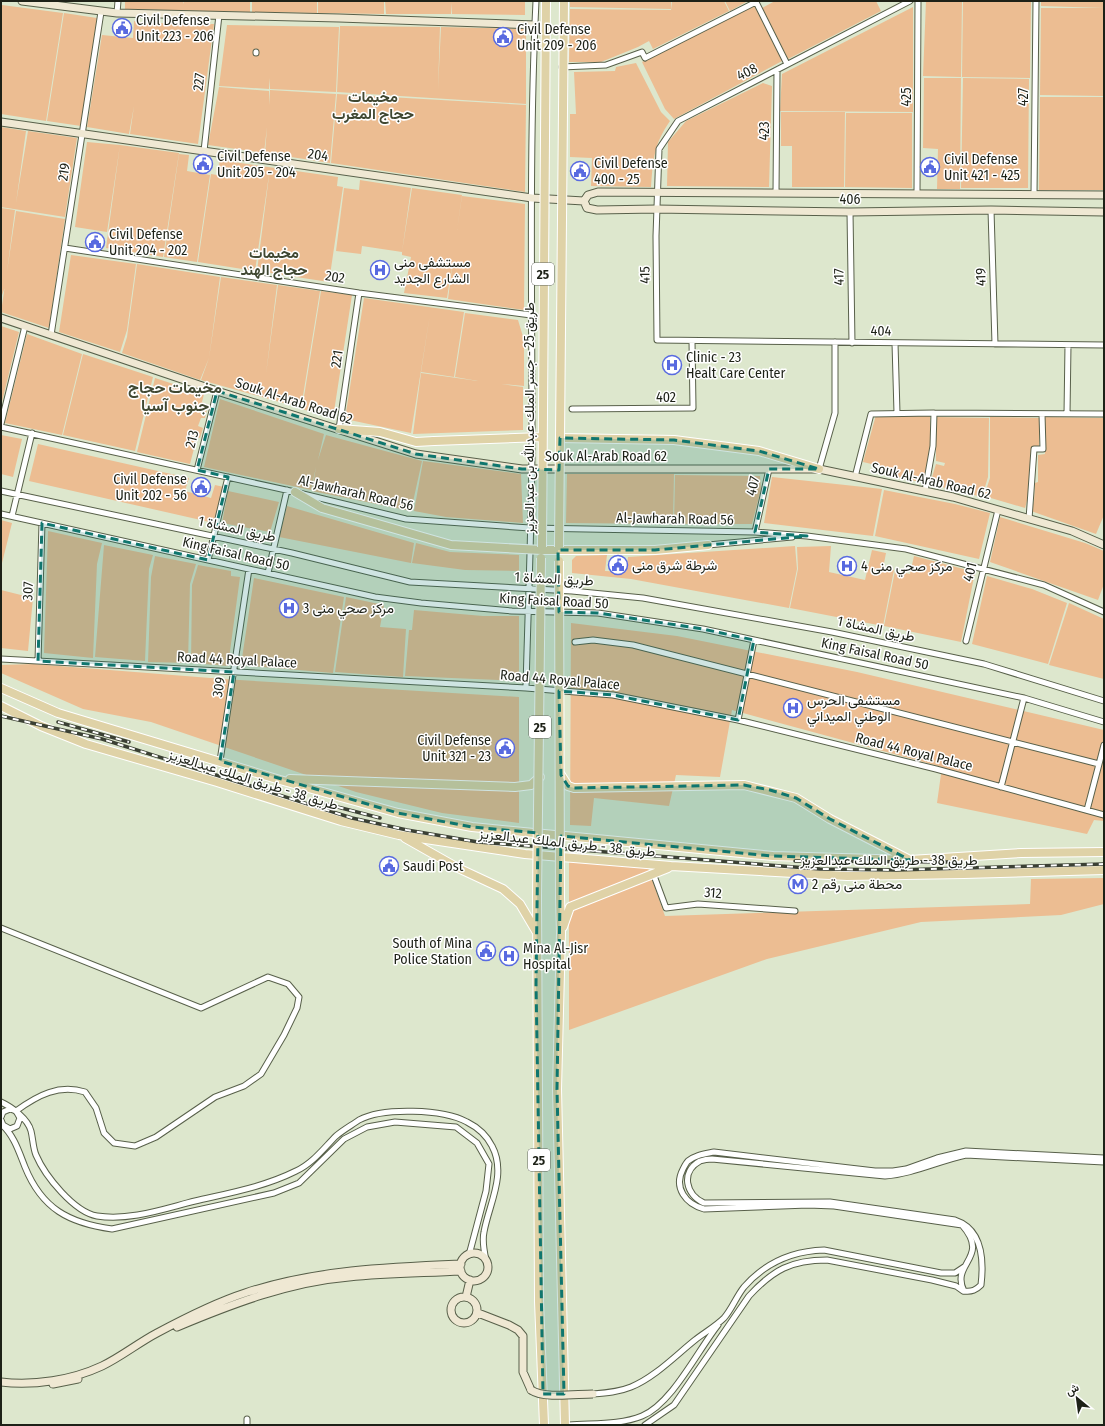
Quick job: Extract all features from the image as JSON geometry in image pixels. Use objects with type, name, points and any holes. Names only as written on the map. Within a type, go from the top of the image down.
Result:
[{"type":"main road","name":"طريق 25 - جسر الملك عبدالله بن عبدالعزيز","points":[[544,1425],[539,1301],[537,896],[540,777],[546,1]]},
{"type":"main road","name":"25","points":[[564,1],[558,548],[561,775],[561,933],[557,1089],[565,1425]]},
{"type":"main road","points":[[339,429],[380,432],[416,442],[542,437]]},
{"type":"main road","points":[[560,438],[674,440],[759,451],[819,469]]},
{"type":"main road","points":[[291,491],[322,508],[451,545],[542,552],[558,548],[656,550],[708,545]]},
{"type":"main road","name":"طريق 38 - طريق الملك عبدالعزيز","points":[[1,688],[58,713],[277,779],[398,813],[472,827],[773,856],[910,860],[1021,853],[1104,852]]},
{"type":"main road","name":"طريق 38 - طريق الملك عبدالعزيز","points":[[1,706],[41,726],[86,744],[217,782],[341,821],[399,835],[525,854],[671,866],[847,876],[1104,870]]},
{"type":"main road","points":[[561,775],[568,786],[574,788],[744,785],[796,798],[830,819],[910,860]]},
{"type":"main road","points":[[277,779],[515,787],[531,785],[540,777]]},
{"type":"main road","points":[[399,835],[458,868],[503,889],[520,904],[537,933]]},
{"type":"main road","points":[[561,933],[570,907],[671,866]]},
{"type":"street","points":[[22,1],[117,13],[218,14],[534,25]]},
{"type":"street","points":[[117,13],[118,1]]},
{"type":"street","points":[[526,688],[532,470],[531,315],[534,25],[536,1]]},
{"type":"street","name":"408","points":[[656,209],[659,149],[678,120],[910,1]]},
{"type":"street","name":"425","points":[[917,194],[918,1]]},
{"type":"street","name":"427","points":[[1034,194],[1036,1]]},
{"type":"street","points":[[562,67],[606,65],[642,52],[645,58],[756,2],[787,64]]},
{"type":"street","name":"219","points":[[52,335],[101,12]]},
{"type":"street","name":"227","points":[[204,152],[218,14]]},
{"type":"street","name":"423","points":[[776,192],[777,70]]},
{"type":"street","name":"204","points":[[1,122],[532,198],[584,201]]},
{"type":"street","name":"406","points":[[1104,195],[598,192],[588,195],[584,201],[587,208],[596,210],[656,209],[850,212],[991,210],[1104,212]]},
{"type":"street","name":"415","points":[[656,209],[657,340]]},
{"type":"street","name":"419","points":[[991,210],[995,344]]},
{"type":"street","name":"417","points":[[850,212],[852,342]]},
{"type":"street","name":"202","points":[[65,248],[359,293],[531,315]]},
{"type":"street","name":"221","points":[[339,429],[359,293]]},
{"type":"street","name":"Souk Al-Arab Road 62","points":[[1,318],[217,391],[416,454],[532,470],[819,469],[925,491],[998,510],[1072,531],[1104,545]]},
{"type":"street","points":[[1,425],[25,326]]},
{"type":"street","name":"404","points":[[657,340],[1104,345]]},
{"type":"street","name":"402","points":[[572,409],[693,408],[692,341]]},
{"type":"street","points":[[819,469],[835,413],[835,342]]},
{"type":"street","points":[[895,343],[897,413]]},
{"type":"street","points":[[1067,414],[1068,345]]},
{"type":"street","name":"213","points":[[197,470],[217,391]]},
{"type":"street","points":[[925,491],[933,446],[934,413]]},
{"type":"street","points":[[856,477],[871,414],[1104,414]]},
{"type":"street","points":[[1029,519],[1034,449],[1043,449],[1042,414]]},
{"type":"street","name":"Al-Jawharah Road 56","points":[[1,425],[291,491],[406,519],[530,528],[755,532],[807,536],[906,549],[1044,585],[1104,612]]},
{"type":"street","points":[[12,516],[32,433]]},
{"type":"street","name":"407","points":[[755,532],[769,469]]},
{"type":"street","points":[[208,560],[228,477]]},
{"type":"street","name":"طريق المشاة 1","points":[[1,491],[273,549],[410,582],[643,598],[832,632],[984,664],[1104,701]]},
{"type":"street","points":[[268,573],[273,549],[291,491]]},
{"type":"street","name":"401","points":[[966,641],[998,510]]},
{"type":"street","name":"King Faisal Road 50","points":[[1,514],[376,597],[421,604],[528,611],[598,613],[703,629],[1024,698],[1104,722]]},
{"type":"street","name":"307","points":[[38,661],[42,523]]},
{"type":"street","name":"Al-Jawharah Road 56","points":[[708,545],[807,536]]},
{"type":"street","name":"309","points":[[220,762],[250,569]]},
{"type":"street","points":[[575,642],[593,640],[633,645],[1099,764]]},
{"type":"street","points":[[738,720],[754,640]]},
{"type":"street","name":"Road 44 Royal Palace","points":[[1,658],[526,688],[613,695],[738,720],[1001,787],[1104,815]]},
{"type":"street","points":[[1001,787],[1024,698]]},
{"type":"street","points":[[1087,810],[1104,745]]},
{"type":"street","name":"312","points":[[653,873],[666,908],[698,904],[795,911]]},
{"type":"street","points":[[1,928],[201,1008],[268,978],[288,984],[299,997],[297,1008],[284,1035],[260,1074],[244,1086],[215,1097],[156,1137],[135,1146],[114,1143],[104,1133],[96,1108],[86,1092],[74,1088],[61,1088],[31,1101],[16,1111]]},
{"type":"street","points":[[1,1102],[16,1111],[30,1128],[36,1154],[48,1175],[70,1201],[95,1216],[126,1217],[268,1184],[299,1170],[337,1135],[361,1119],[387,1112],[439,1114],[466,1121],[481,1131],[492,1146],[498,1166],[496,1187],[484,1231],[483,1245],[488,1268],[485,1276],[478,1280],[470,1280]]},
{"type":"street","points":[[1,1117],[3,1112],[10,1109],[16,1111],[20,1118],[17,1126],[10,1129],[2,1123]]},
{"type":"street","points":[[2,1123],[16,1142],[29,1177],[45,1201],[68,1218],[92,1226],[112,1229],[274,1193],[299,1183],[344,1139],[367,1127],[395,1122],[456,1126],[477,1143],[488,1164],[486,1191],[469,1254],[462,1260],[461,1268],[470,1280]]},
{"type":"street","points":[[569,1425],[623,1421],[642,1416],[657,1408],[670,1394],[744,1287],[768,1265],[788,1256],[808,1251],[824,1250],[846,1253],[941,1273],[954,1273],[965,1266],[972,1258],[974,1247],[970,1234],[962,1225],[834,1206],[808,1205],[704,1209],[695,1206],[686,1200],[680,1190],[679,1176],[687,1162],[700,1154],[714,1152],[893,1172],[966,1151],[1104,1158]]},
{"type":"street","points":[[645,1425],[668,1411],[674,1405],[749,1296],[764,1280],[777,1271],[794,1263],[810,1260],[827,1260],[932,1280],[956,1286],[964,1291],[975,1290],[981,1285],[983,1269],[977,1239],[972,1230],[965,1223],[894,1210],[830,1202],[704,1203],[697,1200],[691,1194],[687,1185],[687,1175],[692,1167],[700,1161],[712,1158],[885,1176],[910,1172],[947,1159],[966,1155],[1104,1162]]},
{"type":"street","points":[[469,1254],[477,1254],[486,1260]]},
{"type":"street","points":[[964,1291],[960,1283],[965,1266]]},
{"type":"street","points":[[1,1382],[19,1384],[47,1381],[77,1375],[102,1366],[155,1334],[214,1304],[276,1284],[311,1276],[357,1270],[461,1268]]},
{"type":"street","points":[[1,1386],[24,1388],[66,1383],[87,1377],[111,1365],[171,1329],[237,1302],[284,1289],[348,1277],[461,1268]]},
{"type":"street","points":[[466,1297],[470,1280]]},
{"type":"street","points":[[466,1297],[475,1302],[478,1313],[475,1318],[466,1323],[455,1320],[451,1310],[455,1300],[466,1297]]},
{"type":"street","points":[[478,1313],[518,1330],[523,1336],[524,1372],[531,1390],[536,1393],[549,1394],[593,1394],[620,1391],[633,1386],[651,1375],[724,1317]]},
{"type":"street","points":[[247,1419],[247,1425]]},
{"type":"highlighted area","points":[[217,391],[416,454],[522,469],[559,470],[560,438],[674,440],[759,451],[819,469],[769,469],[755,532],[807,536],[655,550],[558,550],[559,612],[598,613],[703,629],[754,640],[738,720],[613,695],[559,691],[561,775],[568,786],[574,788],[744,785],[770,790],[796,798],[830,819],[910,860],[773,856],[561,836],[557,1089],[564,1394],[543,1394],[536,984],[538,833],[472,827],[398,813],[220,761],[234,672],[38,661],[42,523],[208,560],[228,477],[197,470]]},
{"type":"shaded area","points":[[125,1],[183,1],[184,4],[184,1],[250,1],[250,12],[125,9]]},
{"type":"shaded area","points":[[252,1],[317,1],[317,13],[252,12]]},
{"type":"shaded area","points":[[318,1],[384,1],[384,14],[318,13]]},
{"type":"shaded area","points":[[385,1],[525,1],[525,15],[452,14],[452,3],[451,14],[386,14]]},
{"type":"shaded area","points":[[570,1],[671,1],[671,9],[570,7]]},
{"type":"shaded area","points":[[672,1],[724,1],[729,11],[653,49],[649,41],[601,62],[569,62],[570,9],[671,10]]},
{"type":"shaded area","points":[[725,1],[748,1],[730,11]]},
{"type":"shaded area","points":[[775,1],[876,1],[881,11],[788,59],[762,8]]},
{"type":"shaded area","points":[[926,1],[962,1],[961,77],[923,76]]},
{"type":"shaded area","points":[[963,1],[1031,1],[1030,78],[962,77]]},
{"type":"shaded area","points":[[1041,1],[1104,1],[1104,8],[1041,6]]},
{"type":"shaded area","points":[[755,4],[784,60],[674,119],[665,109],[642,62]]},
{"type":"shaded area","points":[[2,5],[63,13],[46,121],[1,114]]},
{"type":"shaded area","points":[[913,7],[913,112],[780,111],[782,74]]},
{"type":"shaded area","points":[[1041,8],[1104,8],[1104,96],[1040,95]]},
{"type":"shaded area","points":[[64,13],[97,18],[81,126],[47,121]]},
{"type":"shaded area","points":[[134,21],[145,23],[214,24],[198,144],[130,134],[134,106],[129,134],[87,127],[102,35],[133,38]]},
{"type":"shaded area","points":[[227,25],[339,27],[336,92],[270,89],[270,78],[269,89],[219,86]]},
{"type":"shaded area","points":[[340,26],[440,27],[438,89],[441,27],[526,29],[526,104],[337,92]]},
{"type":"shaded area","points":[[636,63],[661,112],[670,121],[657,145],[651,187],[591,186],[592,158],[570,157],[570,114],[576,114],[574,72],[615,71],[616,67]]},
{"type":"shaded area","points":[[924,78],[961,78],[960,189],[937,189],[938,149],[923,148]]},
{"type":"shaded area","points":[[963,78],[1029,79],[1028,188],[961,188]]},
{"type":"shaded area","points":[[763,83],[772,86],[769,187],[667,186],[668,142],[686,121]]},
{"type":"shaded area","points":[[219,87],[269,91],[269,105],[270,90],[336,94],[330,163],[265,153],[267,127],[264,153],[208,145]]},
{"type":"shaded area","points":[[337,94],[526,105],[525,192],[331,163]]},
{"type":"shaded area","points":[[1040,97],[1104,97],[1104,190],[1039,190]]},
{"type":"shaded area","points":[[781,112],[845,112],[844,187],[792,187],[792,146],[781,146]]},
{"type":"shaded area","points":[[846,113],[912,113],[912,188],[845,187]]},
{"type":"shaded area","points":[[1,127],[26,131],[16,203],[28,131],[77,138],[65,217],[1,207]]},
{"type":"shaded area","points":[[87,142],[120,145],[107,232],[75,227]]},
{"type":"shaded area","points":[[120,145],[179,153],[163,257],[106,248]]},
{"type":"shaded area","points":[[179,154],[189,155],[187,171],[210,175],[197,262],[164,257]]},
{"type":"shaded area","points":[[220,160],[338,177],[337,186],[343,187],[329,282],[257,271],[270,168],[255,271],[198,262],[211,174],[217,175]]},
{"type":"shaded area","points":[[360,180],[411,188],[402,252],[362,246],[361,254],[336,251],[344,188],[359,190]]},
{"type":"shaded area","points":[[412,188],[462,195],[457,230],[462,196],[525,204],[524,310],[448,299],[453,260],[447,298],[404,293],[411,257],[402,255]]},
{"type":"shaded area","points":[[1,208],[15,210],[5,287],[1,298]]},
{"type":"shaded area","points":[[16,211],[65,219],[49,328],[1,312]]},
{"type":"shaded area","points":[[71,255],[136,264],[127,330],[120,352],[59,332]]},
{"type":"shaded area","points":[[137,264],[220,277],[209,358],[200,380],[122,353],[127,337]]},
{"type":"shaded area","points":[[221,277],[277,285],[266,374],[278,285],[320,291],[301,408],[201,380],[209,358]]},
{"type":"shaded area","points":[[321,291],[352,295],[333,418],[302,409]]},
{"type":"shaded area","points":[[364,298],[464,312],[454,377],[421,372],[430,314],[411,433],[345,419]]},
{"type":"shaded area","points":[[465,313],[518,320],[524,340],[524,386],[501,384],[523,387],[523,430],[413,434],[421,373],[478,381],[455,377]]},
{"type":"shaded area","points":[[1,326],[19,332],[1,406]]},
{"type":"shaded area","points":[[27,334],[82,354],[62,435],[5,423]]},
{"type":"shaded area","points":[[83,354],[153,377],[135,451],[63,435]]},
{"type":"shaded area","points":[[155,378],[204,394],[202,402],[208,405],[205,418],[201,418],[198,426],[203,428],[200,438],[197,437],[190,464],[137,452]]},
{"type":"shaded area","points":[[220,399],[324,434],[318,460],[326,435],[422,461],[411,511],[312,491],[316,467],[311,490],[204,467]]},
{"type":"shaded area","points":[[876,415],[930,416],[930,459],[925,483],[883,474],[884,467],[863,462]]},
{"type":"shaded area","points":[[936,417],[989,418],[988,477],[982,497],[930,484],[936,464],[944,466],[945,463],[936,461]]},
{"type":"shaded area","points":[[990,417],[1039,418],[1039,446],[1032,447],[1030,490],[1025,508],[984,496],[990,478]]},
{"type":"shaded area","points":[[1044,417],[1104,418],[1104,515],[1096,534],[1031,511],[1034,501],[1035,483],[1038,482],[1038,455],[1045,454]]},
{"type":"shaded area","points":[[1,435],[22,439],[13,477],[1,474]]},
{"type":"shaded area","points":[[38,444],[189,478],[185,491],[211,498],[215,485],[224,487],[214,523],[29,481]]},
{"type":"shaded area","points":[[423,461],[521,474],[523,523],[446,517],[414,511]]},
{"type":"shaded area","points":[[567,474],[674,474],[673,524],[566,523]]},
{"type":"shaded area","points":[[675,475],[760,476],[761,489],[752,524],[674,524]]},
{"type":"shaded area","points":[[772,477],[882,489],[873,536],[764,523]]},
{"type":"shaded area","points":[[884,490],[955,504],[990,513],[979,559],[875,536]]},
{"type":"shaded area","points":[[228,491],[279,502],[270,532],[222,523]]},
{"type":"shaded area","points":[[287,506],[414,543],[411,563],[279,537]]},
{"type":"shaded area","points":[[1000,517],[1085,543],[1104,551],[1104,584],[1098,600],[990,562]]},
{"type":"shaded area","points":[[1,520],[12,523],[1,567]]},
{"type":"shaded area","points":[[48,531],[102,543],[97,564],[93,658],[44,653]]},
{"type":"shaded area","points":[[416,543],[450,552],[519,555],[519,571],[465,570],[412,563]]},
{"type":"shaded area","points":[[104,545],[153,555],[149,569],[145,661],[95,657]]},
{"type":"shaded area","points":[[795,546],[797,569],[789,608],[631,579],[572,573],[572,560],[576,556],[607,555],[605,571],[626,572],[628,557]]},
{"type":"shaded area","points":[[831,546],[829,572],[865,580],[872,550],[886,553],[883,568],[894,570],[883,626],[790,608],[798,569],[797,547]]},
{"type":"shaded area","points":[[155,556],[196,564],[190,584],[188,663],[148,662],[151,577]]},
{"type":"shaded area","points":[[914,556],[975,572],[961,642],[884,626],[895,571],[910,574]]},
{"type":"shaded area","points":[[198,565],[231,571],[231,576],[240,577],[228,666],[191,663],[192,585]]},
{"type":"shaded area","points":[[987,576],[1032,589],[1067,603],[1048,664],[972,644]]},
{"type":"shaded area","points":[[254,578],[344,597],[333,673],[241,665]]},
{"type":"shaded area","points":[[1,590],[33,598],[28,651],[1,648]]},
{"type":"shaded area","points":[[346,597],[384,605],[380,627],[406,629],[403,677],[335,672]]},
{"type":"shaded area","points":[[1069,603],[1104,619],[1104,679],[1049,665]]},
{"type":"shaded area","points":[[414,610],[483,616],[519,616],[519,681],[405,676],[409,630],[412,630]]},
{"type":"shaded area","points":[[571,623],[677,636],[857,672],[1104,730],[1104,821],[1094,820],[1087,834],[937,803],[942,767],[732,710],[720,777],[676,775],[669,806],[594,798],[591,826],[570,825]]},
{"type":"shaded area","points":[[34,664],[223,679],[519,697],[519,823],[442,813],[356,792],[151,722],[83,709],[1,673],[1,665]]},
{"type":"shaded area","points":[[569,862],[648,868],[665,916],[1030,904],[1031,879],[1104,878],[1104,904],[1061,915],[921,922],[767,959],[569,1030]]},
{"type":"railway","points":[[1,716],[102,739],[352,818],[407,830],[478,842],[820,869],[896,870],[1104,864]]},
{"type":"railway","points":[[58,722],[129,742]]},
{"type":"railway","points":[[326,804],[380,818]]},
{"type":"railway","points":[[795,861],[949,862]]},
{"type":"place","name":"Civil Defense Unit 223 - 206","points":[[122,28]]},
{"type":"place","name":"Civil Defense Unit 209 - 206","points":[[503,37]]},
{"type":"place","name":"Civil Defense Unit 205 - 204","points":[[203,164]]},
{"type":"place","name":"Civil Defense Unit 421 - 425","points":[[930,167]]},
{"type":"place","name":"Civil Defense 400 - 25","points":[[580,171]]},
{"type":"place","name":"Civil Defense Unit 204 - 202","points":[[95,242]]},
{"type":"place","name":"مستشفى منى الشارع الجديد","points":[[380,270]]},
{"type":"place","name":"Clinic - 23 Healt Care Center","points":[[672,365]]},
{"type":"place","name":"Civil Defense Unit 202 - 56","points":[[201,487]]},
{"type":"place","name":"شرطة شرق منى","points":[[618,565]]},
{"type":"place","name":"مركز صحي منى 4","points":[[847,566]]},
{"type":"place","name":"مركز صحي منى 3","points":[[289,608]]},
{"type":"place","name":"مستشفى الحرس الوطني الميداني","points":[[793,708]]},
{"type":"place","name":"Civil Defense Unit 321 - 23","points":[[505,748]]},
{"type":"place","name":"Saudi Post","points":[[389,866]]},
{"type":"place","name":"محطة منى رقم 2","points":[[798,884]]},
{"type":"place","name":"South of Mina Police Station","points":[[486,951]]},
{"type":"place","name":"Mina Al-Jisr Hospital","points":[[509,956]]},
{"type":"district","name":"مخيمات حجاج المغرب","points":[[373,106]]},
{"type":"district","name":"مخيمات حجاج الهند","points":[[274,262]]},
{"type":"district","name":"مخيمات حجاج جنوب آسيا","points":[[175,396]]}]
